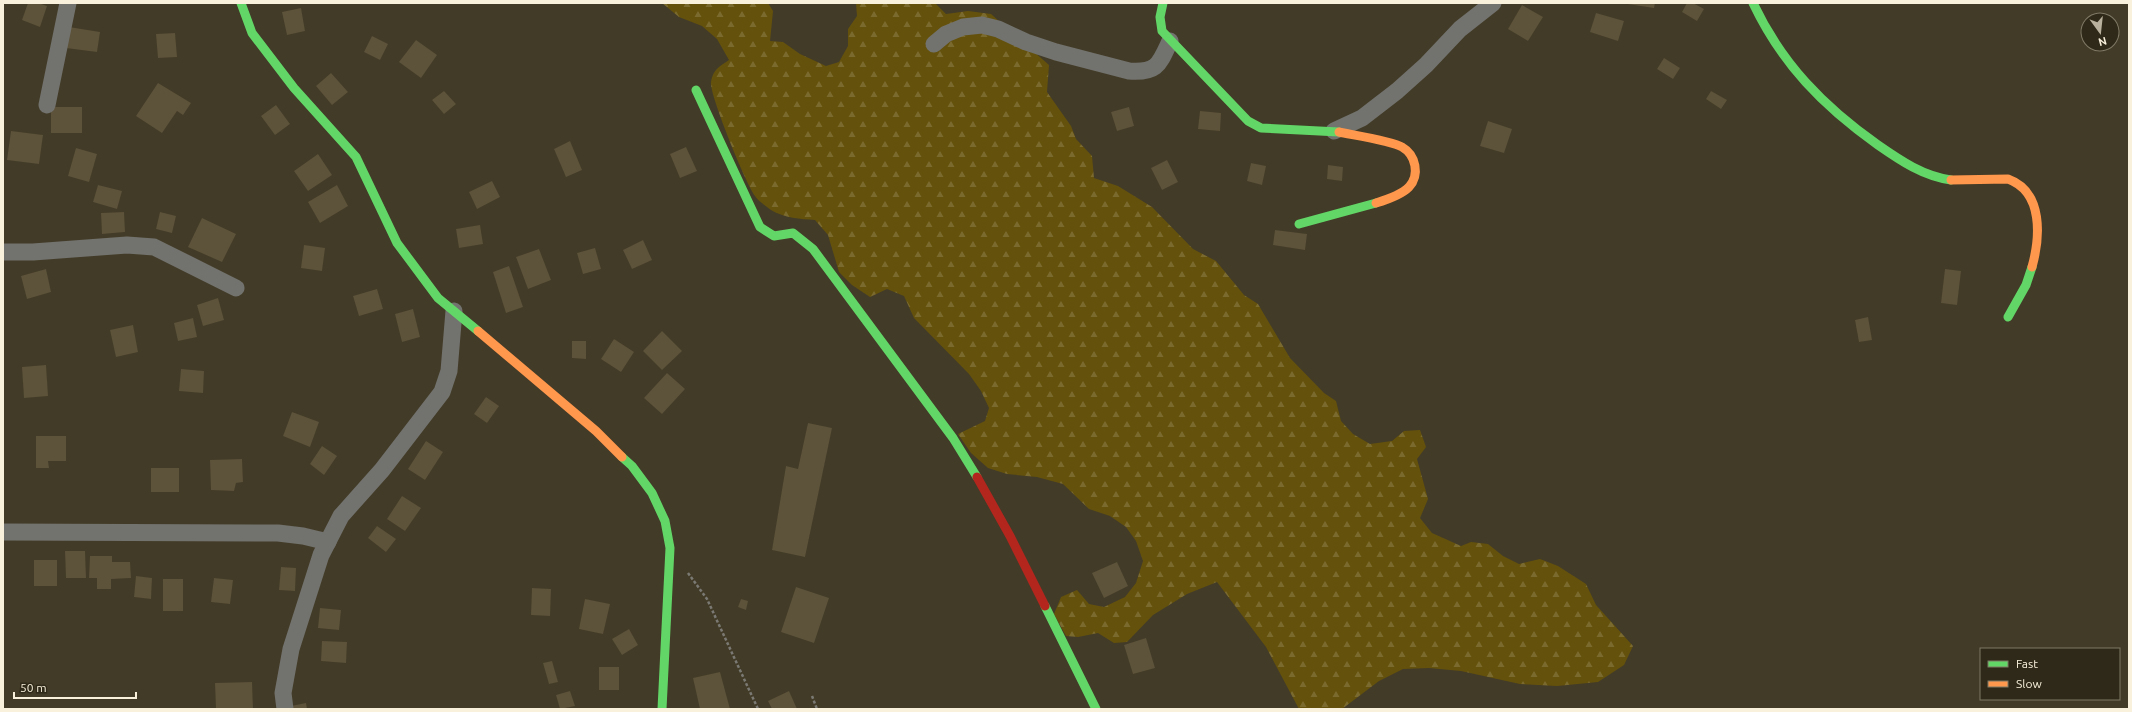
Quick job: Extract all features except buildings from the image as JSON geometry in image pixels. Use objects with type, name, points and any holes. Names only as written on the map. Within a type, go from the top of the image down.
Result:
[{"type":"street","points":[[47,105],[68,3]]},
{"type":"street","points":[[240,3],[252,33],[294,88],[356,157],[396,243],[438,298],[596,431],[632,466],[652,493],[665,521],[670,548],[662,709]]},
{"type":"street","points":[[1163,3],[1160,17],[1162,31],[1248,121],[1261,128],[1334,132],[1368,138],[1402,147],[1414,160],[1416,174],[1408,187],[1386,200],[1299,224]]},
{"type":"street","points":[[1334,132],[1362,118],[1397,91],[1426,66],[1460,29],[1493,3]]},
{"type":"street","points":[[1753,3],[1761,22],[1797,76],[1823,101],[1868,138],[1912,167],[1930,176],[1951,180],[1992,178],[2012,180],[2022,188],[2034,202],[2038,217],[2038,241],[2033,266],[2019,300],[2008,317]]},
{"type":"street","points":[[934,44],[946,34],[957,29],[982,25],[998,29],[1026,42],[1056,52],[1129,71],[1140,72],[1152,70],[1160,63],[1170,41]]},
{"type":"street","points":[[696,90],[715,133],[726,151],[760,227],[774,236],[793,233],[812,249],[953,438],[1007,530],[1096,709]]},
{"type":"street","points":[[3,252],[34,252],[127,245],[154,247],[236,288]]},
{"type":"street","points":[[285,709],[283,693],[291,649],[321,555],[341,516],[382,470],[442,392],[450,371],[454,312]]},
{"type":"street","points":[[3,532],[278,533],[303,536],[328,542]]},
{"type":"path","points":[[670,548],[707,599],[758,709]]},
{"type":"path","points":[[812,696],[817,709]]},
{"type":"green space","points":[[662,3],[768,3],[773,11],[770,41],[783,42],[800,54],[826,66],[839,62],[848,46],[848,29],[857,16],[856,3],[935,3],[946,14],[968,11],[991,14],[1049,65],[1047,92],[1071,126],[1076,139],[1092,156],[1094,178],[1118,186],[1152,207],[1193,249],[1216,261],[1244,295],[1258,304],[1290,358],[1324,393],[1336,401],[1341,421],[1353,434],[1370,444],[1392,441],[1404,431],[1420,430],[1426,447],[1417,459],[1428,499],[1420,518],[1432,533],[1461,546],[1471,542],[1488,544],[1503,556],[1519,564],[1540,559],[1558,566],[1586,584],[1596,605],[1633,646],[1624,665],[1598,682],[1557,686],[1520,684],[1461,671],[1429,668],[1403,669],[1379,681],[1342,709],[1299,709],[1266,647],[1217,582],[1187,594],[1153,615],[1127,642],[1114,643],[1098,633],[1078,637],[1066,636],[1054,614],[1061,597],[1077,590],[1089,604],[1104,607],[1125,597],[1136,583],[1143,561],[1136,541],[1126,527],[1110,516],[1089,509],[1063,484],[1037,477],[1007,474],[988,468],[971,453],[958,434],[985,421],[989,408],[981,391],[969,374],[914,318],[904,296],[887,289],[870,297],[852,285],[839,272],[828,235],[815,220],[793,218],[781,215],[771,210],[756,198],[737,158],[712,90],[711,82],[713,74],[717,68],[729,60],[717,39],[702,26],[679,17]]},
{"type":"traffic: fast","points":[[241,3],[252,33],[294,88],[356,157],[397,243],[438,298],[478,331]]},
{"type":"traffic: fast","points":[[1163,3],[1160,17],[1162,31],[1248,121],[1261,128],[1339,132]]},
{"type":"traffic: fast","points":[[1753,3],[1764,25],[1791,64],[1806,82],[1839,115],[1878,145],[1904,162],[1931,175],[1951,180]]},
{"type":"traffic: fast","points":[[696,90],[760,227],[774,236],[793,233],[813,249],[953,438],[977,477]]},
{"type":"traffic: fast","points":[[1299,224],[1376,203]]},
{"type":"traffic: fast","points":[[2008,317],[2026,285],[2032,267]]},
{"type":"traffic: fast","points":[[622,457],[632,466],[652,493],[665,521],[670,548],[662,709]]},
{"type":"traffic: fast","points":[[1045,606],[1096,709]]},
{"type":"traffic: slow","points":[[1339,132],[1381,140],[1397,145],[1402,147],[1411,155],[1415,166],[1415,177],[1409,187],[1398,194],[1376,203]]},
{"type":"traffic: slow","points":[[1951,180],[2008,179],[2020,185],[2028,194],[2034,205],[2036,217],[2037,243],[2032,267]]},
{"type":"traffic: slow","points":[[478,331],[596,431],[622,457]]},
{"type":"traffic: jam","points":[[977,477],[1010,536],[1045,606]]}]
